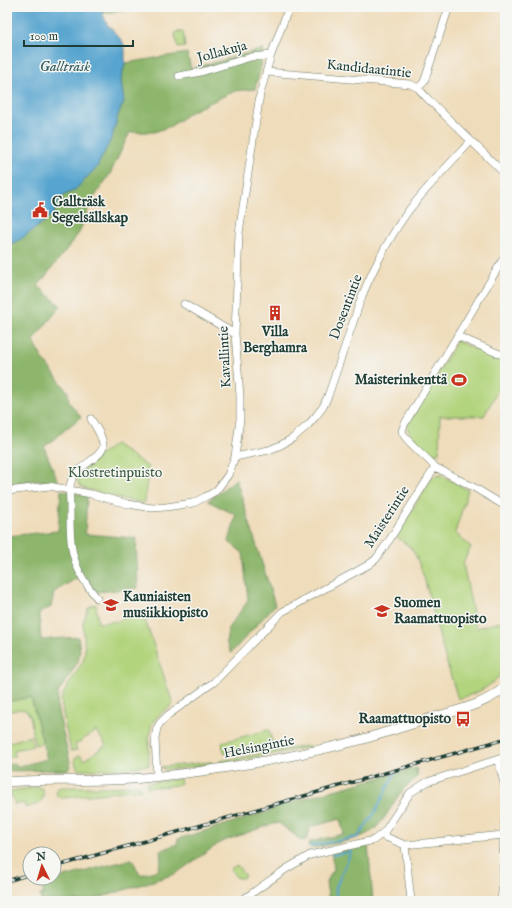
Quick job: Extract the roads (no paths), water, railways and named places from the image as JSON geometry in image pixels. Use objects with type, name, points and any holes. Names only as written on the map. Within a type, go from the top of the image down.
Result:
[{"type":"main road","name":"Helsingintie","points":[[7,782],[120,780],[228,768],[268,761],[353,742],[459,710],[489,699],[504,690]]},
{"type":"street","name":"Kavallintie","points":[[7,491],[49,486],[152,508],[179,506],[193,502],[216,491],[228,475],[236,457],[240,419],[240,396],[235,334],[239,232],[260,94],[271,55],[289,7]]},
{"type":"street","points":[[418,88],[424,82],[449,7]]},
{"type":"street","name":"Jollakuja","points":[[179,76],[201,72],[251,57],[271,55]]},
{"type":"street","name":"Kandidaatintie","points":[[267,72],[410,84],[418,88],[505,174]]},
{"type":"street","name":"Dosentintie","points":[[236,457],[269,450],[281,445],[293,438],[316,416],[323,407],[368,282],[388,244],[408,211],[434,180],[471,141]]},
{"type":"street","points":[[505,256],[456,336],[404,425],[402,431],[406,439],[430,460],[435,467],[468,484],[505,506]]},
{"type":"street","points":[[184,304],[235,334]]},
{"type":"street","points":[[456,336],[505,358]]},
{"type":"street","points":[[91,419],[101,438],[103,447],[100,453],[82,467],[73,477],[70,490],[71,549],[74,562],[80,576],[97,598]]},
{"type":"street","name":"Maisterintie","points":[[157,776],[154,738],[156,728],[160,723],[168,715],[214,682],[282,612],[368,565],[376,559],[435,467]]},
{"type":"street","points":[[241,901],[299,861],[316,853],[374,840],[381,835],[410,793],[427,782],[505,757]]},
{"type":"street","points":[[498,760],[505,787]]},
{"type":"street","points":[[501,901],[504,868],[503,835],[505,817]]},
{"type":"street","points":[[381,835],[405,845],[503,835]]},
{"type":"street","points":[[405,845],[411,901]]},
{"type":"water","name":"Gallträsk","points":[[7,7],[100,7],[107,24],[123,42],[125,49],[125,63],[121,80],[124,102],[119,112],[112,137],[96,169],[75,190],[65,195],[58,201],[54,213],[21,239],[7,246]]},
{"type":"waterway","points":[[309,846],[358,837],[374,814],[395,773]]},
{"type":"waterway","points":[[332,855],[351,852]]},
{"type":"waterway","points":[[336,901],[336,887],[351,852]]},
{"type":"railway","points":[[62,865],[505,739]]},
{"type":"railway","points":[[7,881],[22,876]]},
{"type":"place","name":"Gallträsk Segelsällskap","points":[[40,210]]},
{"type":"place","name":"Villa Berghamra","points":[[275,313]]},
{"type":"place","name":"Maisterinkenttä","points":[[459,380]]},
{"type":"place","name":"Kauniaisten musiikkiopisto","points":[[111,605]]},
{"type":"place","name":"Suomen Raamattuopisto","points":[[382,611]]},
{"type":"place","name":"Raamattuopisto","points":[[463,719]]},
{"type":"park label","name":"Klostretinpuisto","points":[[115,473]]}]
